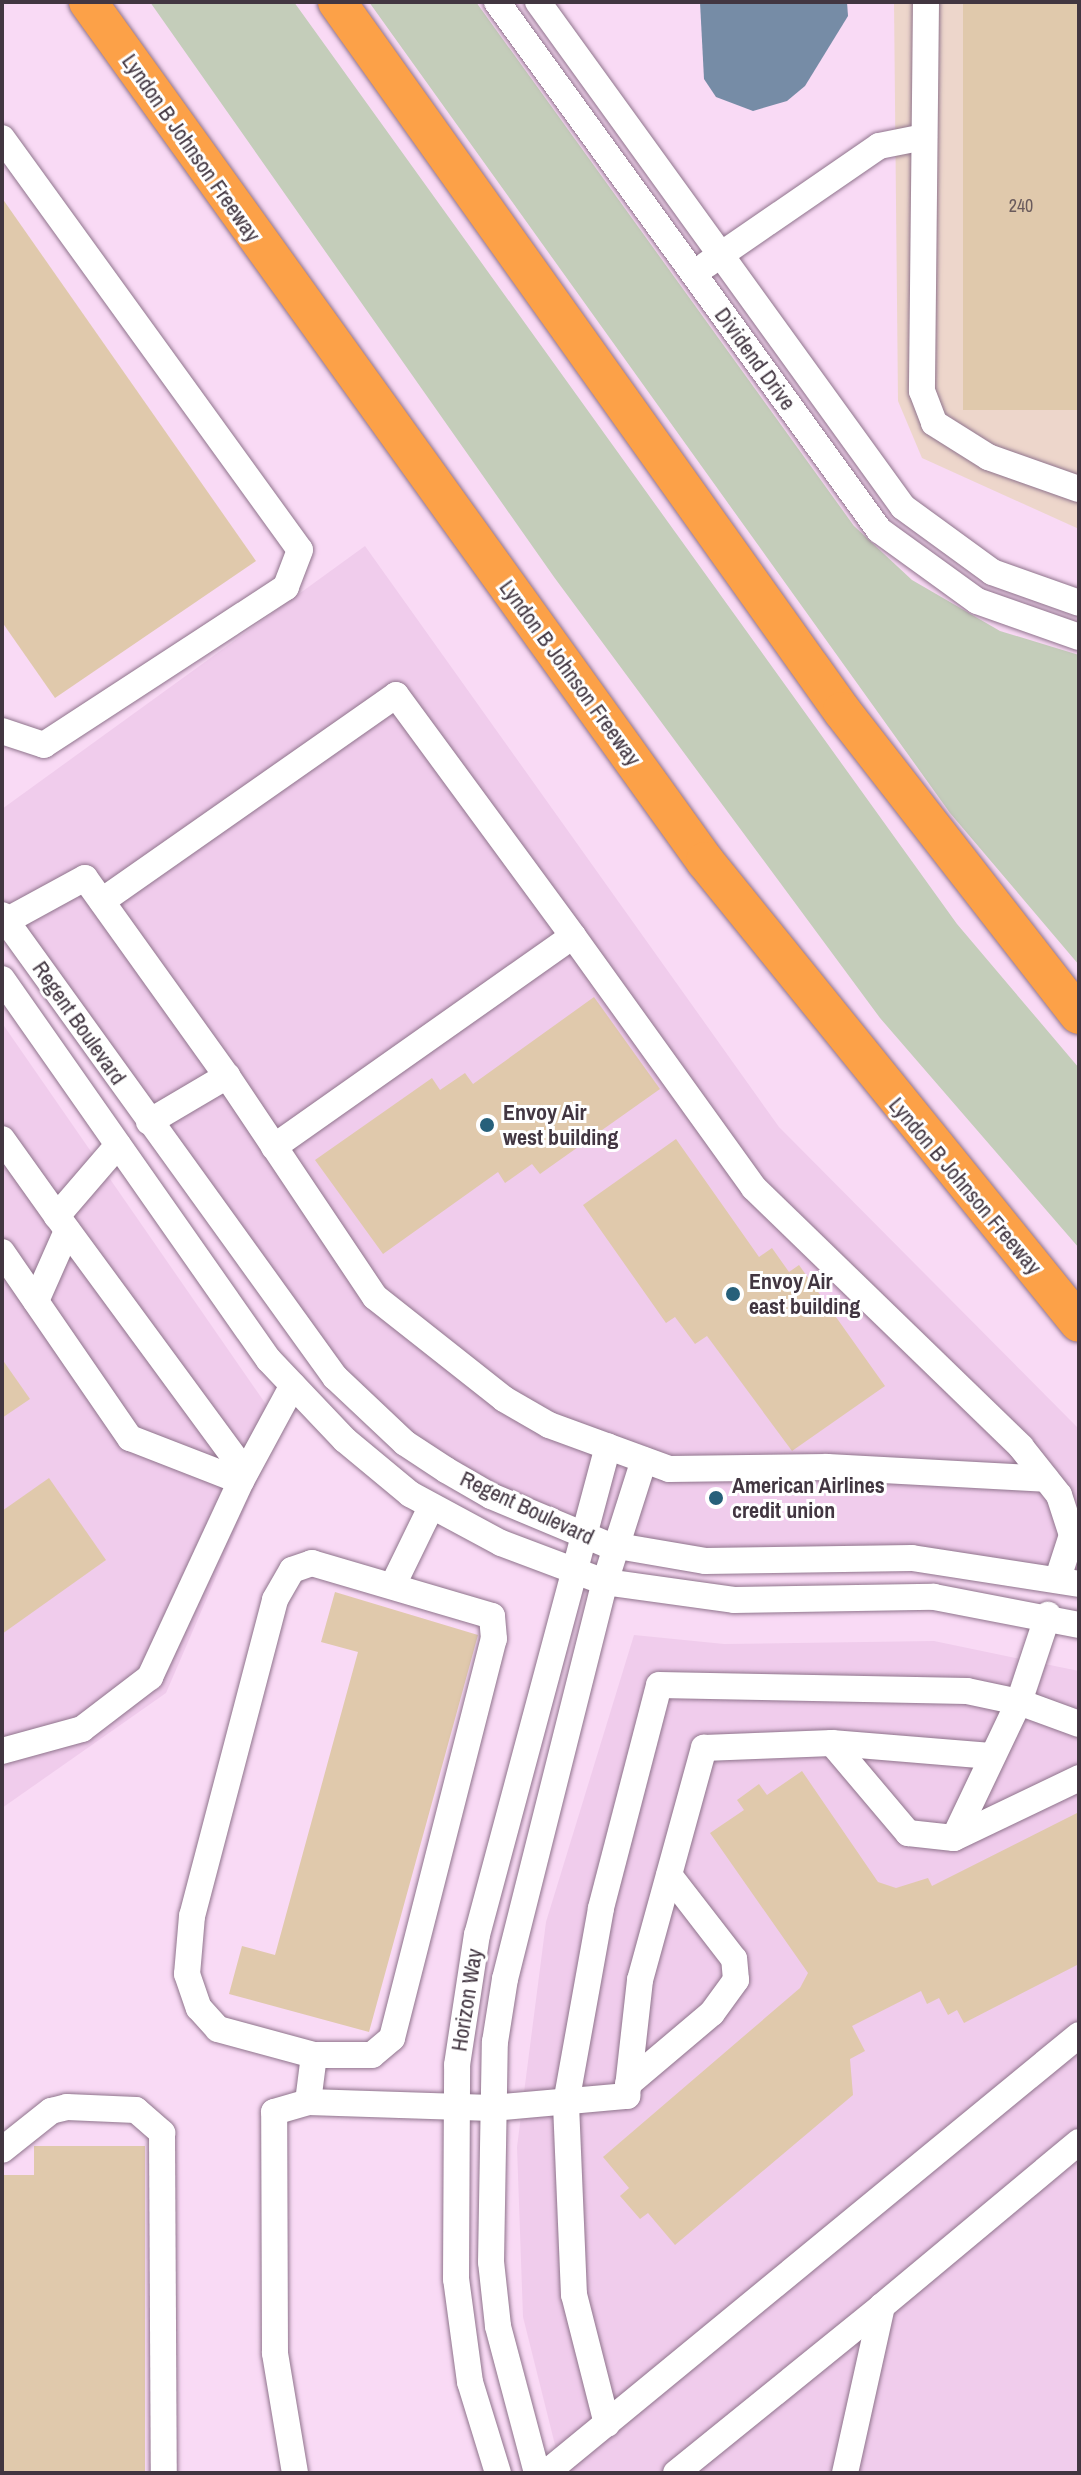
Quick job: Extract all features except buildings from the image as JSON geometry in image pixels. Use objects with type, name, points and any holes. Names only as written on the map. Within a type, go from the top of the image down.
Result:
[{"type":"highway","points":[[74,2],[175,128]]},
{"type":"highway","name":"Lyndon B Johnson Freeway","points":[[88,2],[175,128],[705,861],[1079,1323]]},
{"type":"highway","points":[[337,2],[842,711],[1079,1015]]},
{"type":"street","name":"Dividend Drive","points":[[538,2],[903,507],[992,572],[1079,603]]},
{"type":"street","points":[[926,2],[920,352],[922,391],[934,423],[988,457],[1079,489]]},
{"type":"street","name":"Dividend Drive","points":[[509,6],[694,274],[879,530],[977,601],[1079,637]]},
{"type":"street","points":[[694,274],[879,146],[924,137]]},
{"type":"street","points":[[2,138],[300,550],[286,587],[44,745],[2,731]]},
{"type":"street","points":[[102,901],[396,695],[754,1188],[1021,1447],[1059,1495],[1072,1535],[1068,1581]]},
{"type":"street","points":[[4,918],[85,878],[227,1076],[375,1297],[504,1399],[549,1425],[669,1469],[827,1467],[1046,1479]]},
{"type":"street","name":"Regent Boulevard","points":[[4,918],[335,1377],[380,1421],[491,1496],[583,1536],[717,1562],[912,1558],[1068,1581]]},
{"type":"street","points":[[274,1147],[573,936]]},
{"type":"street","name":"Regent Boulevard","points":[[2,979],[252,1337],[345,1440],[431,1507],[575,1572],[605,1582],[697,1598],[934,1597],[1048,1615],[1079,1625]]},
{"type":"street","points":[[149,1122],[227,1076]]},
{"type":"street","points":[[2,1139],[243,1476]]},
{"type":"street","points":[[36,1301],[62,1224],[118,1145]]},
{"type":"street","points":[[2,1252],[130,1438],[243,1476]]},
{"type":"street","points":[[2,1751],[82,1729],[150,1677],[243,1476],[293,1385]]},
{"type":"street","name":"Horizon Way","points":[[498,2473],[461,2329],[452,2109],[477,1935],[608,1446]]},
{"type":"street","name":"Horizon Way","points":[[537,2473],[498,2326],[489,2197],[492,2108],[505,1979],[605,1582],[644,1460]]},
{"type":"street","points":[[394,1583],[431,1507]]},
{"type":"street","points":[[312,1563],[394,1583],[492,1616],[494,1639],[392,2038],[372,2055],[314,2055],[218,2029],[199,2008],[187,1974],[192,1916],[275,1600],[292,1570],[312,1563]]},
{"type":"street","points":[[954,1838],[1019,1702],[1048,1615]]},
{"type":"street","points":[[607,2424],[574,2295],[566,2103],[601,1908],[659,1685],[967,1691],[1019,1702],[1079,1724]]},
{"type":"street","points":[[295,2473],[275,2353],[274,2112],[308,2102],[452,2109],[566,2103],[627,2096],[640,1980],[704,1748],[832,1743],[991,1756]]},
{"type":"street","points":[[832,1743],[908,1833],[954,1838],[1079,1778]]},
{"type":"street","points":[[628,2084],[712,2013],[736,1980],[734,1959],[669,1875]]},
{"type":"street","points":[[546,2473],[1079,2035]]},
{"type":"street","points":[[308,2102],[314,2055]]},
{"type":"street","points":[[2,2150],[51,2111],[67,2107],[136,2110],[162,2133],[164,2473]]},
{"type":"street","points":[[676,2473],[1079,2141]]},
{"type":"street","points":[[845,2473],[882,2306]]},
{"type":"shaded area","points":[[894,2],[1079,2],[1079,529],[922,458],[898,401]]},
{"type":"shaded area","points":[[365,546],[779,1127],[1079,1429],[1079,1584],[606,1544],[380,1421],[2,915],[2,809]]},
{"type":"shaded area","points":[[2,1023],[281,1426],[166,1693],[2,1808]]},
{"type":"shaded area","points":[[634,1635],[724,1644],[934,1641],[1079,1671],[1079,2473],[562,2473],[523,2317],[517,2147],[546,1922]]},
{"type":"green space","points":[[150,2],[294,2],[957,924],[1079,1068],[1079,1248],[880,1018],[554,577]]},
{"type":"green space","points":[[369,2],[476,2],[854,526],[912,580],[1000,631],[1079,655],[1079,965],[950,813]]},
{"type":"water","points":[[700,2],[847,2],[848,16],[805,86],[787,101],[753,111],[716,97],[704,79]]},
{"type":"place","name":"Envoy Air west building","points":[[487,1125]]},
{"type":"place","name":"Envoy Air east building","points":[[733,1294]]},
{"type":"place","name":"American Airlines credit union","points":[[716,1498]]}]
